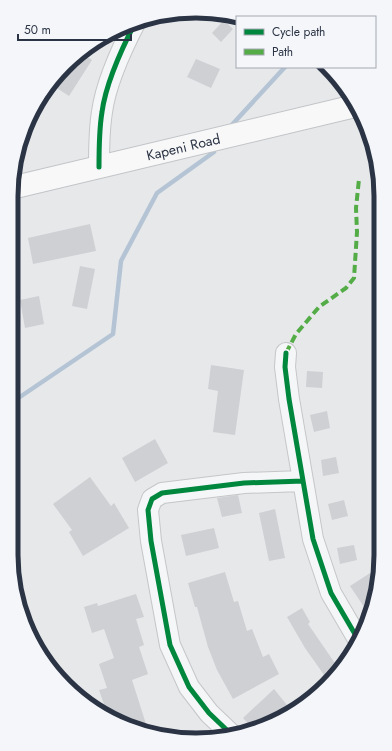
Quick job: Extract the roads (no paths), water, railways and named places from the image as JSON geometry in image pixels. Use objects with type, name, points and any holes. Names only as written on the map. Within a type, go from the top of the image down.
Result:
[{"type":"main road","name":"Kapeni Road","points":[[18,186],[350,107]]},
{"type":"street","points":[[99,167],[99,131],[102,110],[112,75],[131,31]]},
{"type":"street","points":[[286,353],[285,367],[289,399],[313,540],[331,593],[355,635]]},
{"type":"street","points":[[227,730],[209,713],[189,686],[170,645],[151,541],[148,510],[152,498],[162,493],[244,483],[303,481]]},
{"type":"waterway","points":[[229,128],[284,68]]},
{"type":"waterway","points":[[18,398],[113,334],[121,261],[157,193],[214,152]]}]
